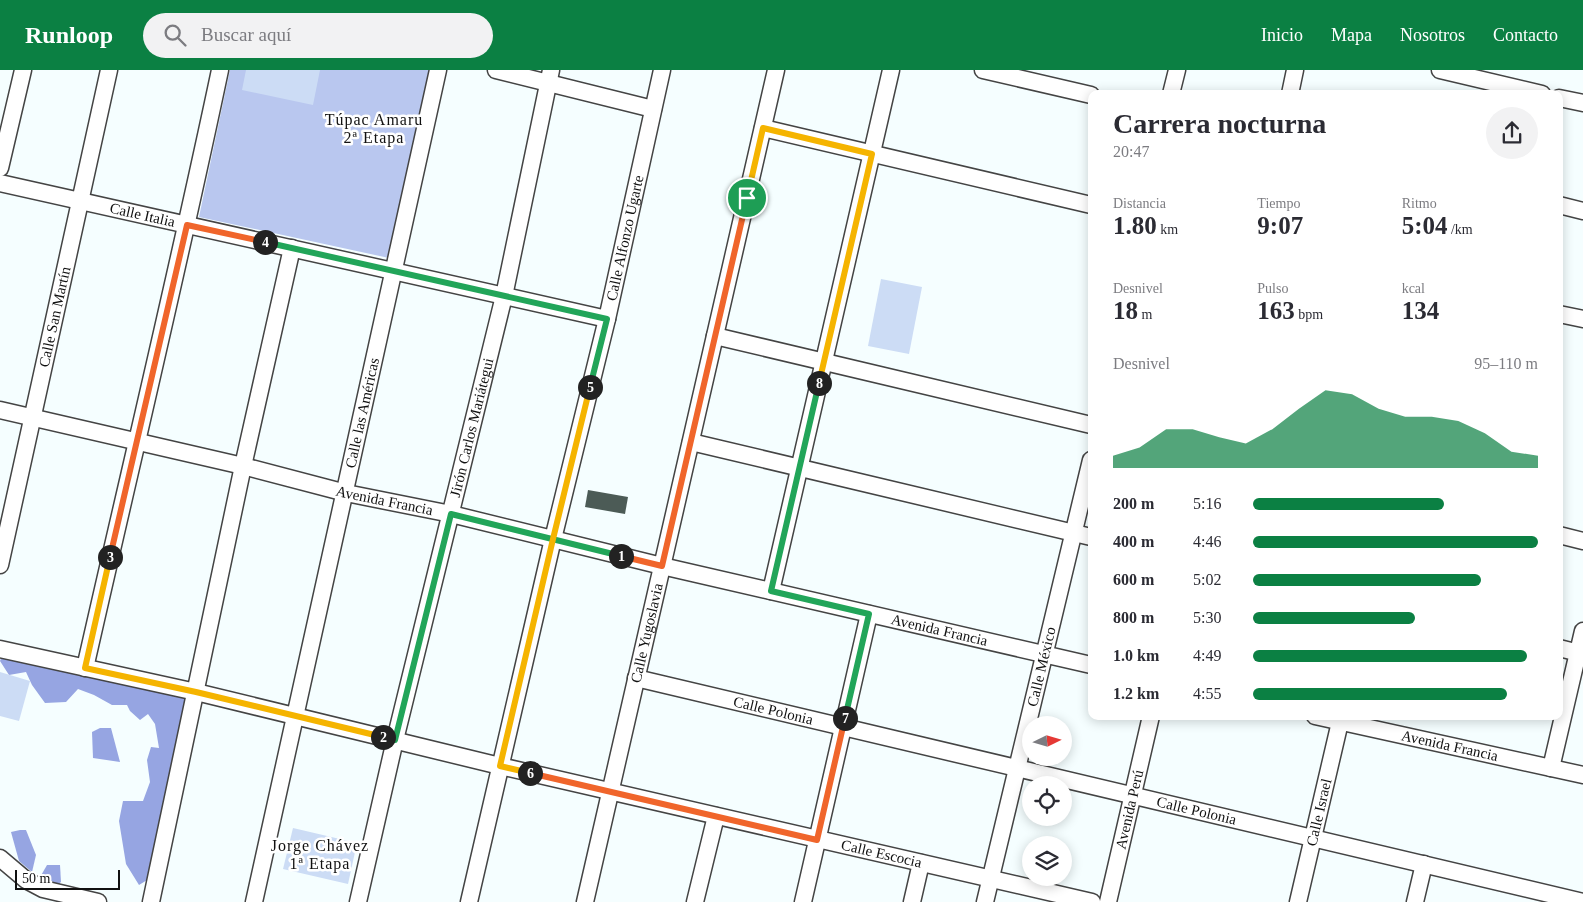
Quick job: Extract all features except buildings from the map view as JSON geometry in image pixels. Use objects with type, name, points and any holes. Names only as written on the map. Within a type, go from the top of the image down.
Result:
[{"type":"street","points":[[0,168],[24,70]]},
{"type":"street","name":"Calle San Martín","points":[[0,565],[109,70]]},
{"type":"street","points":[[85,668],[187,225],[220,70]]},
{"type":"street","name":"Calle las Américas","points":[[254,902],[294,717],[346,493],[438,70]]},
{"type":"street","points":[[496,70],[550,76],[652,109]]},
{"type":"street","name":"Calle Alfonzo Ugarte","points":[[469,902],[553,539],[607,319],[662,70]]},
{"type":"street","name":"Calle Yugoslavia","points":[[585,902],[776,70]]},
{"type":"street","points":[[771,591],[891,70]]},
{"type":"street","points":[[983,70],[1088,94]]},
{"type":"street","points":[[1172,90],[1177,70]]},
{"type":"street","points":[[1291,90],[1295,70]]},
{"type":"street","points":[[1440,70],[1525,90]]},
{"type":"street","name":"Jirón Carlos Mariátegui","points":[[358,902],[395,740],[504,296],[550,76]]},
{"type":"street","points":[[1563,99],[1583,103]]},
{"type":"street","points":[[763,128],[1088,204]]},
{"type":"street","name":"Calle Italia","points":[[0,183],[607,319]]},
{"type":"street","points":[[1563,206],[1583,211]]},
{"type":"street","points":[[150,899],[292,248]]},
{"type":"street","points":[[1563,315],[1583,319]]},
{"type":"street","points":[[715,336],[1088,424]]},
{"type":"street","name":"Avenida Francia","points":[[0,410],[244,466],[346,493],[451,514],[662,566],[1088,664]]},
{"type":"street","points":[[690,442],[1088,536]]},
{"type":"street","name":"Calle México","points":[[985,902],[1088,473]]},
{"type":"street","points":[[1563,536],[1583,541]]},
{"type":"street","points":[[803,902],[869,614]]},
{"type":"street","points":[[1551,768],[1580,653],[1583,631]]},
{"type":"street","name":"Calle Escocia","points":[[0,649],[196,692],[500,766],[1092,902]]},
{"type":"street","points":[[1563,649],[1580,653]]},
{"type":"street","name":"Calle Polonia","points":[[636,678],[1424,864],[1522,895],[1583,902]]},
{"type":"street","name":"Avenida Perú","points":[[1108,902],[1149,720]]},
{"type":"street","name":"Avenida Francia","points":[[1332,720],[1340,722],[1359,721],[1583,776]]},
{"type":"street","name":"Calle Israel","points":[[1298,902],[1340,722]]},
{"type":"street","points":[[695,902],[716,816]]},
{"type":"street","points":[[0,858],[26,880],[43,889],[61,897],[98,902]]},
{"type":"street","points":[[912,902],[921,863]]},
{"type":"street","points":[[1414,902],[1424,864]]},
{"type":"shaded area","points":[[230,70],[429,70],[389,258],[199,217]]},
{"type":"shaded area","points":[[246,70],[320,70],[313,105],[242,90]]},
{"type":"shaded area","points":[[881,279],[922,287],[909,354],[868,346]]},
{"type":"shaded area","points":[[3,653],[196,692],[152,877],[139,885],[126,864],[119,821],[123,801],[143,801],[150,782],[147,760],[151,747],[159,748],[155,724],[148,714],[140,720],[130,711],[127,705],[112,705],[78,689],[66,702],[45,703],[32,685],[26,672],[9,675],[0,661]]},
{"type":"shaded area","points":[[0,672],[30,681],[19,721],[0,716]]},
{"type":"shaded area","points":[[100,728],[111,728],[120,762],[93,758],[92,732]]},
{"type":"shaded area","points":[[293,828],[357,843],[348,884],[283,869]]},
{"type":"shaded area","points":[[26,830],[36,855],[32,872],[19,861],[11,832]]},
{"type":"shaded area","points":[[47,865],[60,865],[61,882],[56,886],[39,879]]},
{"type":"district","name":"Túpac Amaru 2ª Etapa","points":[[374,128]]},
{"type":"district","name":"Jorge Chávez 1ª Etapa","points":[[320,854]]},
{"type":"route","points":[[747,198],[662,566],[553,539],[451,514],[395,740],[196,692],[85,668],[187,225],[607,319],[553,539],[500,766],[817,840],[869,614],[771,591],[872,154],[763,128],[747,198]]}]
